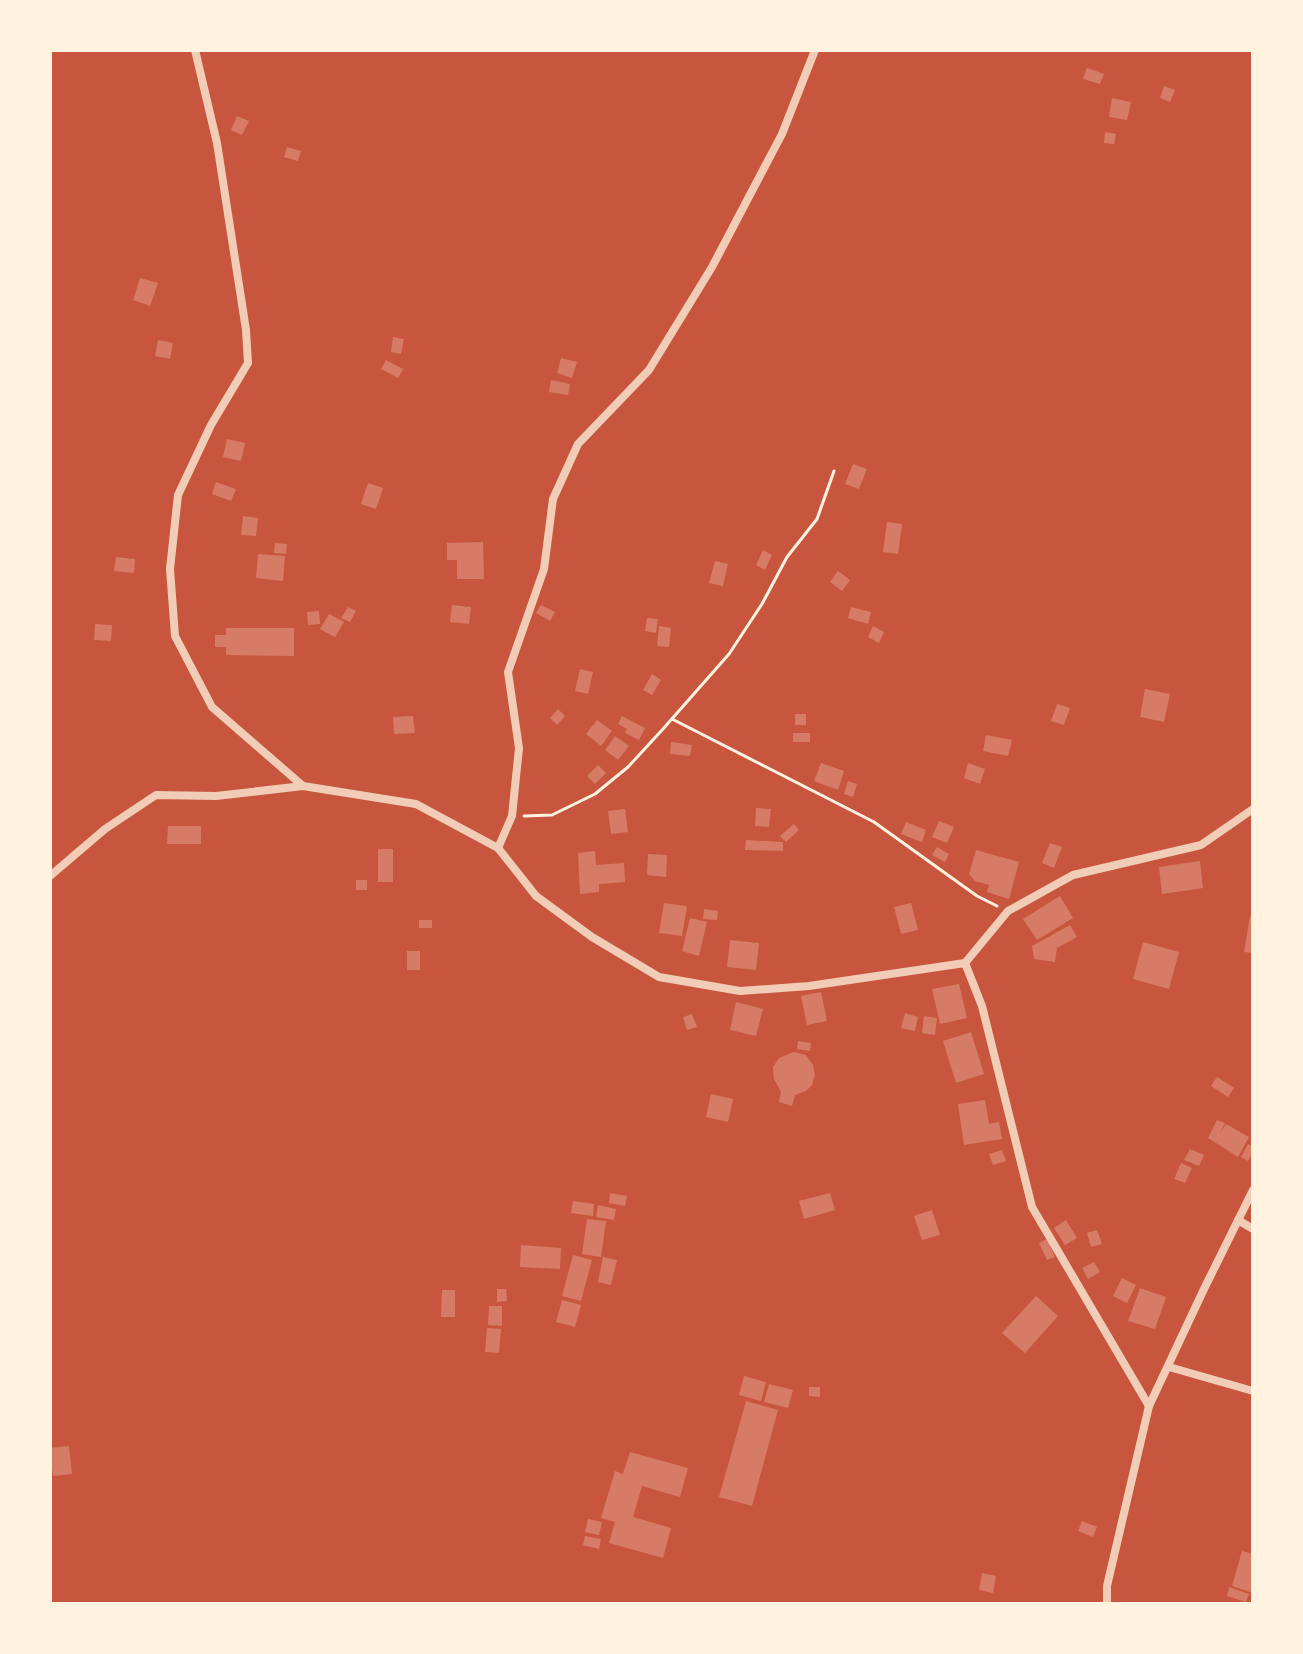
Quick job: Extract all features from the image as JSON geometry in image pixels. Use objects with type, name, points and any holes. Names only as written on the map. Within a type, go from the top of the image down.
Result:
[{"type":"street","points":[[195,50],[217,143],[246,330],[248,363],[211,425],[178,495],[170,569],[175,636],[212,707],[303,786]]},
{"type":"street","points":[[498,848],[512,816],[519,748],[508,672],[544,569],[553,499],[578,444],[649,370],[712,267],[782,134],[815,50]]},
{"type":"street","points":[[50,876],[105,829],[156,795],[216,796],[303,786],[416,804],[498,848],[536,896],[592,937],[659,977],[740,991],[809,986],[965,963],[1008,911],[1073,875],[1201,845],[1253,809]]},
{"type":"street","points":[[965,963],[982,1006],[1032,1207],[1149,1406]]},
{"type":"street","points":[[1107,1604],[1107,1586],[1149,1406],[1253,1190]]},
{"type":"street","points":[[1238,1220],[1253,1229]]},
{"type":"street","points":[[1169,1367],[1253,1391]]},
{"type":"path","points":[[512,816],[552,815],[595,794],[628,767],[729,654],[787,557],[817,519],[834,471]]},
{"type":"path","points":[[672,719],[874,822],[977,896],[1008,911]]},
{"type":"building","points":[[1087,68],[1104,74],[1100,84],[1083,79]]},
{"type":"building","points":[[1164,86],[1175,90],[1170,102],[1160,98]]},
{"type":"building","points":[[1112,98],[1131,102],[1127,120],[1109,117]]},
{"type":"building","points":[[237,116],[249,121],[242,135],[231,130]]},
{"type":"building","points":[[1105,132],[1116,134],[1114,144],[1104,143]]},
{"type":"building","points":[[287,147],[301,151],[298,161],[284,157]]},
{"type":"building","points":[[140,278],[158,283],[150,306],[133,300]]},
{"type":"building","points":[[393,337],[404,339],[401,354],[391,352]]},
{"type":"building","points":[[158,340],[173,343],[170,359],[155,356]]},
{"type":"building","points":[[561,358],[577,362],[572,378],[557,373]]},
{"type":"building","points":[[386,360],[403,369],[398,378],[381,369]]},
{"type":"building","points":[[551,380],[570,384],[568,395],[549,392]]},
{"type":"building","points":[[227,439],[245,443],[241,461],[223,457]]},
{"type":"building","points":[[853,464],[867,469],[859,489],[845,484]]},
{"type":"building","points":[[216,482],[236,489],[231,501],[212,494]]},
{"type":"building","points":[[368,483],[383,488],[376,509],[361,504]]},
{"type":"building","points":[[243,516],[258,518],[256,536],[241,535]]},
{"type":"building","points":[[887,522],[902,524],[898,554],[883,552]]},
{"type":"building","points":[[483,542],[484,579],[457,579],[457,560],[447,560],[447,543]]},
{"type":"building","points":[[275,543],[287,544],[286,554],[274,553]]},
{"type":"building","points":[[763,550],[772,555],[765,570],[756,565]]},
{"type":"building","points":[[258,554],[285,556],[283,581],[256,578]]},
{"type":"building","points":[[116,557],[135,559],[134,573],[114,571]]},
{"type":"building","points":[[715,561],[728,564],[723,586],[709,583]]},
{"type":"building","points":[[838,571],[850,580],[842,591],[830,582]]},
{"type":"building","points":[[452,605],[471,607],[469,624],[450,622]]},
{"type":"building","points":[[541,605],[555,612],[550,621],[536,613]]},
{"type":"building","points":[[348,607],[356,611],[350,622],[341,618]]},
{"type":"building","points":[[851,607],[871,612],[868,624],[848,618]]},
{"type":"building","points":[[319,611],[320,624],[308,625],[307,612]]},
{"type":"building","points":[[329,614],[344,622],[335,637],[320,629]]},
{"type":"building","points":[[647,618],[658,619],[656,633],[645,631]]},
{"type":"building","points":[[95,624],[112,625],[111,641],[94,640]]},
{"type":"building","points":[[659,626],[671,628],[669,647],[657,646]]},
{"type":"building","points":[[873,626],[884,632],[879,643],[868,637]]},
{"type":"building","points":[[226,628],[294,628],[294,656],[226,655],[226,647],[215,647],[215,635],[226,635]]},
{"type":"building","points":[[580,669],[593,672],[588,694],[575,691]]},
{"type":"building","points":[[652,674],[661,680],[652,695],[643,690]]},
{"type":"building","points":[[1145,689],[1170,694],[1164,722],[1140,717]]},
{"type":"building","points":[[1057,704],[1070,708],[1064,725],[1051,721]]},
{"type":"building","points":[[558,709],[565,716],[557,725],[550,718]]},
{"type":"building","points":[[795,714],[806,714],[806,725],[795,725]]},
{"type":"building","points":[[413,716],[415,733],[394,734],[393,717]]},
{"type":"building","points":[[622,716],[645,728],[639,740],[625,733],[627,729],[618,724]]},
{"type":"building","points":[[597,720],[612,731],[601,746],[586,734]]},
{"type":"building","points":[[793,733],[810,733],[810,742],[793,742]]},
{"type":"building","points":[[986,735],[1012,740],[1008,756],[983,751]]},
{"type":"building","points":[[615,736],[629,746],[618,760],[605,750]]},
{"type":"building","points":[[671,742],[692,745],[690,756],[670,754]]},
{"type":"building","points":[[821,763],[844,771],[838,790],[814,781]]},
{"type":"building","points":[[968,763],[985,769],[980,784],[964,778]]},
{"type":"building","points":[[598,765],[606,773],[595,784],[587,776]]},
{"type":"building","points":[[848,781],[857,784],[853,797],[844,794]]},
{"type":"building","points":[[756,808],[771,809],[769,827],[755,826]]},
{"type":"building","points":[[625,809],[628,832],[611,834],[608,811]]},
{"type":"building","points":[[939,821],[954,827],[947,843],[932,837]]},
{"type":"building","points":[[906,822],[926,830],[922,842],[901,834]]},
{"type":"building","points":[[794,824],[799,830],[786,842],[780,836]]},
{"type":"building","points":[[168,826],[201,826],[201,844],[167,844]]},
{"type":"building","points":[[746,840],[783,842],[783,851],[745,850]]},
{"type":"building","points":[[1050,843],[1062,847],[1054,868],[1042,863]]},
{"type":"building","points":[[937,847],[949,854],[945,862],[932,855]]},
{"type":"building","points":[[378,849],[393,849],[393,882],[378,882]]},
{"type":"building","points":[[976,850],[1019,862],[1009,899],[987,892],[989,885],[975,881],[969,874]]},
{"type":"building","points":[[595,851],[596,865],[624,863],[625,882],[599,884],[599,892],[580,894],[578,853]]},
{"type":"building","points":[[648,854],[667,855],[666,877],[647,875]]},
{"type":"building","points":[[1200,861],[1203,888],[1162,894],[1159,867]]},
{"type":"building","points":[[356,880],[367,880],[367,890],[356,890]]},
{"type":"building","points":[[1060,896],[1073,918],[1037,940],[1023,919]]},
{"type":"building","points":[[664,903],[687,906],[682,936],[659,933]]},
{"type":"building","points":[[911,903],[918,930],[901,934],[894,907]]},
{"type":"building","points":[[704,909],[718,911],[717,920],[703,919]]},
{"type":"building","points":[[1250,916],[1253,917],[1253,953],[1244,952]]},
{"type":"building","points":[[690,918],[707,922],[699,956],[682,951]]},
{"type":"building","points":[[419,920],[432,920],[432,928],[419,928]]},
{"type":"building","points":[[1070,925],[1077,937],[1057,948],[1055,962],[1034,959],[1032,946]]},
{"type":"building","points":[[730,940],[759,943],[756,970],[727,967]]},
{"type":"building","points":[[1143,942],[1179,952],[1169,989],[1133,979]]},
{"type":"building","points":[[407,951],[420,951],[420,970],[407,970]]},
{"type":"building","points":[[959,984],[967,1018],[940,1024],[932,989]]},
{"type":"building","points":[[821,992],[827,1021],[807,1025],[801,996]]},
{"type":"building","points":[[736,1002],[763,1009],[756,1036],[730,1030]]},
{"type":"building","points":[[905,1013],[918,1017],[915,1031],[901,1028]]},
{"type":"building","points":[[692,1014],[697,1027],[687,1030],[683,1017]]},
{"type":"building","points":[[924,1016],[937,1018],[935,1035],[922,1033]]},
{"type":"building","points":[[971,1032],[984,1074],[956,1083],[943,1041]]},
{"type":"building","points":[[798,1041],[811,1043],[810,1051],[797,1049]]},
{"type":"building","points":[[794,1052],[806,1055],[815,1075],[806,1091],[795,1095],[792,1106],[779,1102],[781,1092],[774,1079],[773,1067],[779,1058]]},
{"type":"building","points":[[1217,1077],[1234,1088],[1228,1097],[1211,1086]]},
{"type":"building","points":[[711,1094],[733,1099],[728,1122],[706,1117]]},
{"type":"building","points":[[985,1100],[989,1124],[999,1122],[1002,1139],[964,1145],[958,1104]]},
{"type":"building","points":[[1217,1120],[1225,1123],[1220,1133],[1226,1124],[1249,1137],[1238,1157],[1208,1138]]},
{"type":"building","points":[[1248,1144],[1253,1147],[1253,1152],[1248,1161],[1241,1157]]},
{"type":"building","points":[[1190,1149],[1204,1155],[1199,1166],[1184,1160]]},
{"type":"building","points":[[1002,1150],[1006,1161],[993,1165],[989,1154]]},
{"type":"building","points":[[1181,1163],[1192,1168],[1185,1183],[1174,1179]]},
{"type":"building","points":[[610,1193],[627,1196],[625,1206],[609,1203]]},
{"type":"building","points":[[830,1193],[835,1210],[804,1219],[799,1201]]},
{"type":"building","points":[[573,1201],[594,1204],[593,1216],[571,1213]]},
{"type":"building","points":[[598,1205],[616,1209],[614,1220],[596,1217]]},
{"type":"building","points":[[932,1210],[940,1235],[922,1240],[914,1216]]},
{"type":"building","points":[[587,1219],[606,1221],[601,1257],[582,1254]]},
{"type":"building","points":[[1066,1220],[1077,1238],[1065,1245],[1054,1228]]},
{"type":"building","points":[[1097,1230],[1102,1244],[1091,1247],[1087,1233]]},
{"type":"building","points":[[1047,1239],[1055,1257],[1047,1260],[1039,1243]]},
{"type":"building","points":[[521,1245],[561,1248],[560,1269],[520,1267]]},
{"type":"building","points":[[573,1255],[592,1260],[581,1301],[562,1296]]},
{"type":"building","points":[[603,1257],[617,1260],[611,1285],[598,1282]]},
{"type":"building","points":[[1094,1262],[1100,1272],[1088,1279],[1082,1268]]},
{"type":"building","points":[[1122,1278],[1136,1285],[1127,1303],[1113,1296]]},
{"type":"building","points":[[1140,1288],[1166,1297],[1155,1329],[1128,1321]]},
{"type":"building","points":[[497,1289],[506,1289],[507,1301],[497,1302]]},
{"type":"building","points":[[442,1290],[455,1290],[455,1317],[441,1317]]},
{"type":"building","points":[[1036,1296],[1058,1316],[1025,1353],[1002,1333]]},
{"type":"building","points":[[562,1300],[581,1305],[575,1327],[556,1322]]},
{"type":"building","points":[[489,1306],[502,1306],[502,1326],[488,1325]]},
{"type":"building","points":[[487,1328],[501,1329],[499,1353],[485,1352]]},
{"type":"building","points":[[744,1376],[766,1382],[761,1401],[739,1395]]},
{"type":"building","points":[[769,1384],[793,1390],[788,1408],[764,1402]]},
{"type":"building","points":[[809,1387],[820,1387],[820,1397],[809,1396]]},
{"type":"building","points":[[746,1401],[778,1410],[752,1506],[719,1497]]},
{"type":"building","points":[[69,1446],[72,1474],[53,1476],[50,1448]]},
{"type":"building","points":[[630,1452],[688,1468],[680,1497],[642,1486],[633,1517],[671,1528],[663,1558],[609,1543],[615,1522],[601,1518],[615,1471],[623,1474]]},
{"type":"building","points":[[588,1519],[602,1522],[599,1535],[585,1532]]},
{"type":"building","points":[[1082,1521],[1097,1527],[1093,1537],[1078,1531]]},
{"type":"building","points":[[585,1536],[601,1539],[599,1549],[583,1545]]},
{"type":"building","points":[[1242,1551],[1253,1554],[1253,1593],[1232,1586]]},
{"type":"building","points":[[982,1573],[996,1576],[993,1593],[979,1590]]},
{"type":"building","points":[[1229,1587],[1249,1594],[1246,1602],[1227,1596]]}]
